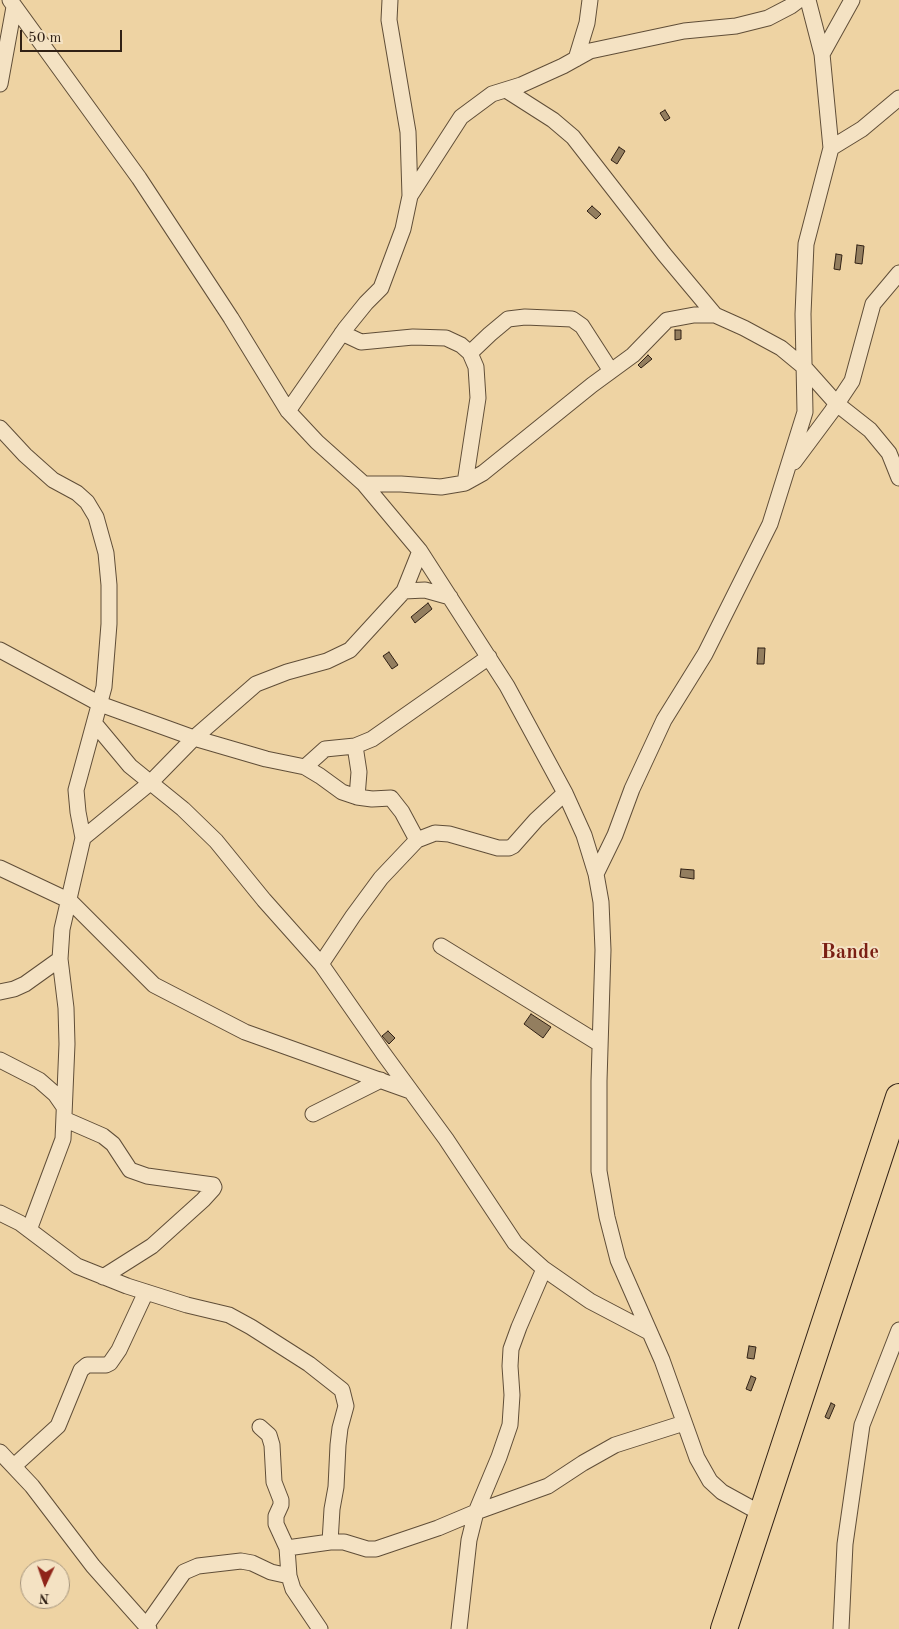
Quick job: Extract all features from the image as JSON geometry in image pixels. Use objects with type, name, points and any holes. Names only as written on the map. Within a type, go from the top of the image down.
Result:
[{"type":"highway","points":[[724,1629],[899,1097]]},
{"type":"street","points":[[288,411],[342,333],[381,288],[403,229],[410,196],[408,132],[389,20],[390,0]]},
{"type":"street","points":[[576,59],[587,23],[590,0]]},
{"type":"street","points":[[410,196],[461,117],[492,94],[529,82],[564,66],[590,51],[684,31],[736,26],[768,18],[799,0]]},
{"type":"street","points":[[596,874],[615,835],[632,789],[664,720],[705,654],[770,524],[805,412],[803,314],[806,244],[831,148],[822,54],[808,0]]},
{"type":"street","points":[[822,54],[852,0]]},
{"type":"street","points":[[0,84],[9,8]]},
{"type":"street","points":[[9,8],[139,178],[231,318],[288,411],[317,442],[364,484],[420,551],[507,686],[565,794],[584,835],[596,874],[601,902],[603,950],[599,1171],[607,1217],[618,1260],[662,1360],[698,1458],[710,1481],[722,1492],[762,1514]]},
{"type":"street","points":[[813,16],[840,21]]},
{"type":"street","points":[[506,90],[553,120],[573,138],[664,254],[715,315],[781,348],[804,367],[837,404],[870,430],[889,453],[899,478]]},
{"type":"street","points":[[831,148],[862,129],[899,98]]},
{"type":"street","points":[[787,471],[852,381],[873,304],[899,273]]},
{"type":"street","points":[[364,484],[441,487],[465,482],[483,473],[633,355],[667,320],[715,315]]},
{"type":"street","points":[[470,354],[508,319],[525,317],[572,320],[582,326],[611,372]]},
{"type":"street","points":[[342,333],[362,342],[413,337],[446,338],[461,345],[470,354],[476,367],[478,398],[465,482]]},
{"type":"street","points":[[0,428],[25,455],[53,480],[77,493],[87,502],[96,517],[106,553],[109,585],[109,624],[104,687],[76,790],[78,812],[84,838],[62,929],[60,958],[66,1008],[67,1044],[63,1139],[30,1230]]},
{"type":"street","points":[[84,838],[150,783],[194,738],[256,684],[287,672],[327,661],[350,650],[404,591],[420,551]]},
{"type":"street","points":[[404,591],[425,590],[450,597]]},
{"type":"street","points":[[0,650],[100,704],[194,738],[266,759],[305,767],[342,792],[357,797],[372,799],[391,798],[402,812],[417,840]]},
{"type":"street","points":[[305,767],[325,750],[355,746],[372,739],[489,658]]},
{"type":"street","points":[[95,724],[130,766],[183,809],[216,841],[264,900],[321,964],[446,1139],[515,1243],[544,1269],[590,1301],[649,1332]]},
{"type":"street","points":[[355,746],[359,772],[357,797]]},
{"type":"street","points":[[321,964],[381,878],[417,840],[435,834],[449,834],[498,848],[509,848],[565,794]]},
{"type":"street","points":[[0,868],[70,901],[154,985],[245,1032],[410,1091]]},
{"type":"street","points":[[441,946],[600,1044]]},
{"type":"street","points":[[0,992],[25,984],[60,958]]},
{"type":"street","points":[[0,1060],[39,1080],[55,1094],[64,1113],[103,1136],[112,1144],[130,1170],[147,1176],[213,1185],[214,1187],[203,1200],[152,1246],[103,1277]]},
{"type":"street","points":[[313,1114],[381,1080]]},
{"type":"street","points":[[0,1213],[30,1230],[77,1266],[146,1292],[187,1305],[229,1315],[309,1364],[342,1390],[346,1406],[340,1428],[330,1542]]},
{"type":"street","points":[[459,1629],[469,1540],[476,1512],[499,1458],[510,1425],[512,1395],[511,1349],[544,1269]]},
{"type":"street","points":[[14,1466],[58,1426],[82,1370],[87,1365],[106,1365],[110,1363],[119,1350],[146,1292]]},
{"type":"street","points":[[841,1629],[845,1544],[862,1425],[899,1330]]},
{"type":"street","points":[[287,1548],[344,1542],[367,1549],[376,1549],[438,1528],[548,1486],[615,1445],[684,1423]]},
{"type":"street","points":[[260,1427],[269,1435],[272,1445],[274,1482],[281,1500],[281,1506],[276,1516],[276,1524],[287,1548],[288,1576],[297,1595],[320,1629]]},
{"type":"street","points":[[0,1452],[32,1486],[93,1566],[148,1628],[184,1572],[198,1566],[241,1561],[288,1576]]},
{"type":"building","points":[[665,110],[670,118],[665,121],[660,113]]},
{"type":"building","points":[[619,147],[625,151],[617,164],[611,160]]},
{"type":"building","points":[[592,206],[601,214],[596,219],[587,211]]},
{"type":"building","points":[[857,245],[864,246],[862,264],[855,263]]},
{"type":"building","points":[[836,254],[842,255],[840,270],[834,269]]},
{"type":"building","points":[[675,330],[681,330],[681,339],[675,340]]},
{"type":"building","points":[[648,355],[652,359],[641,368],[638,365]]},
{"type":"building","points":[[428,603],[432,609],[415,623],[411,617]]},
{"type":"building","points":[[758,648],[765,648],[764,664],[757,664]]},
{"type":"building","points":[[389,652],[398,665],[392,669],[383,656]]},
{"type":"building","points":[[681,869],[694,870],[694,879],[680,877]]},
{"type":"building","points":[[531,1014],[551,1027],[543,1038],[524,1024]]},
{"type":"building","points":[[388,1031],[395,1038],[389,1044],[382,1036]]},
{"type":"building","points":[[749,1346],[756,1347],[754,1359],[747,1358]]},
{"type":"building","points":[[751,1376],[756,1378],[751,1391],[746,1389]]},
{"type":"building","points":[[831,1403],[835,1405],[829,1419],[825,1417]]},
{"type":"district","name":"Bande","points":[[850,952]]}]
